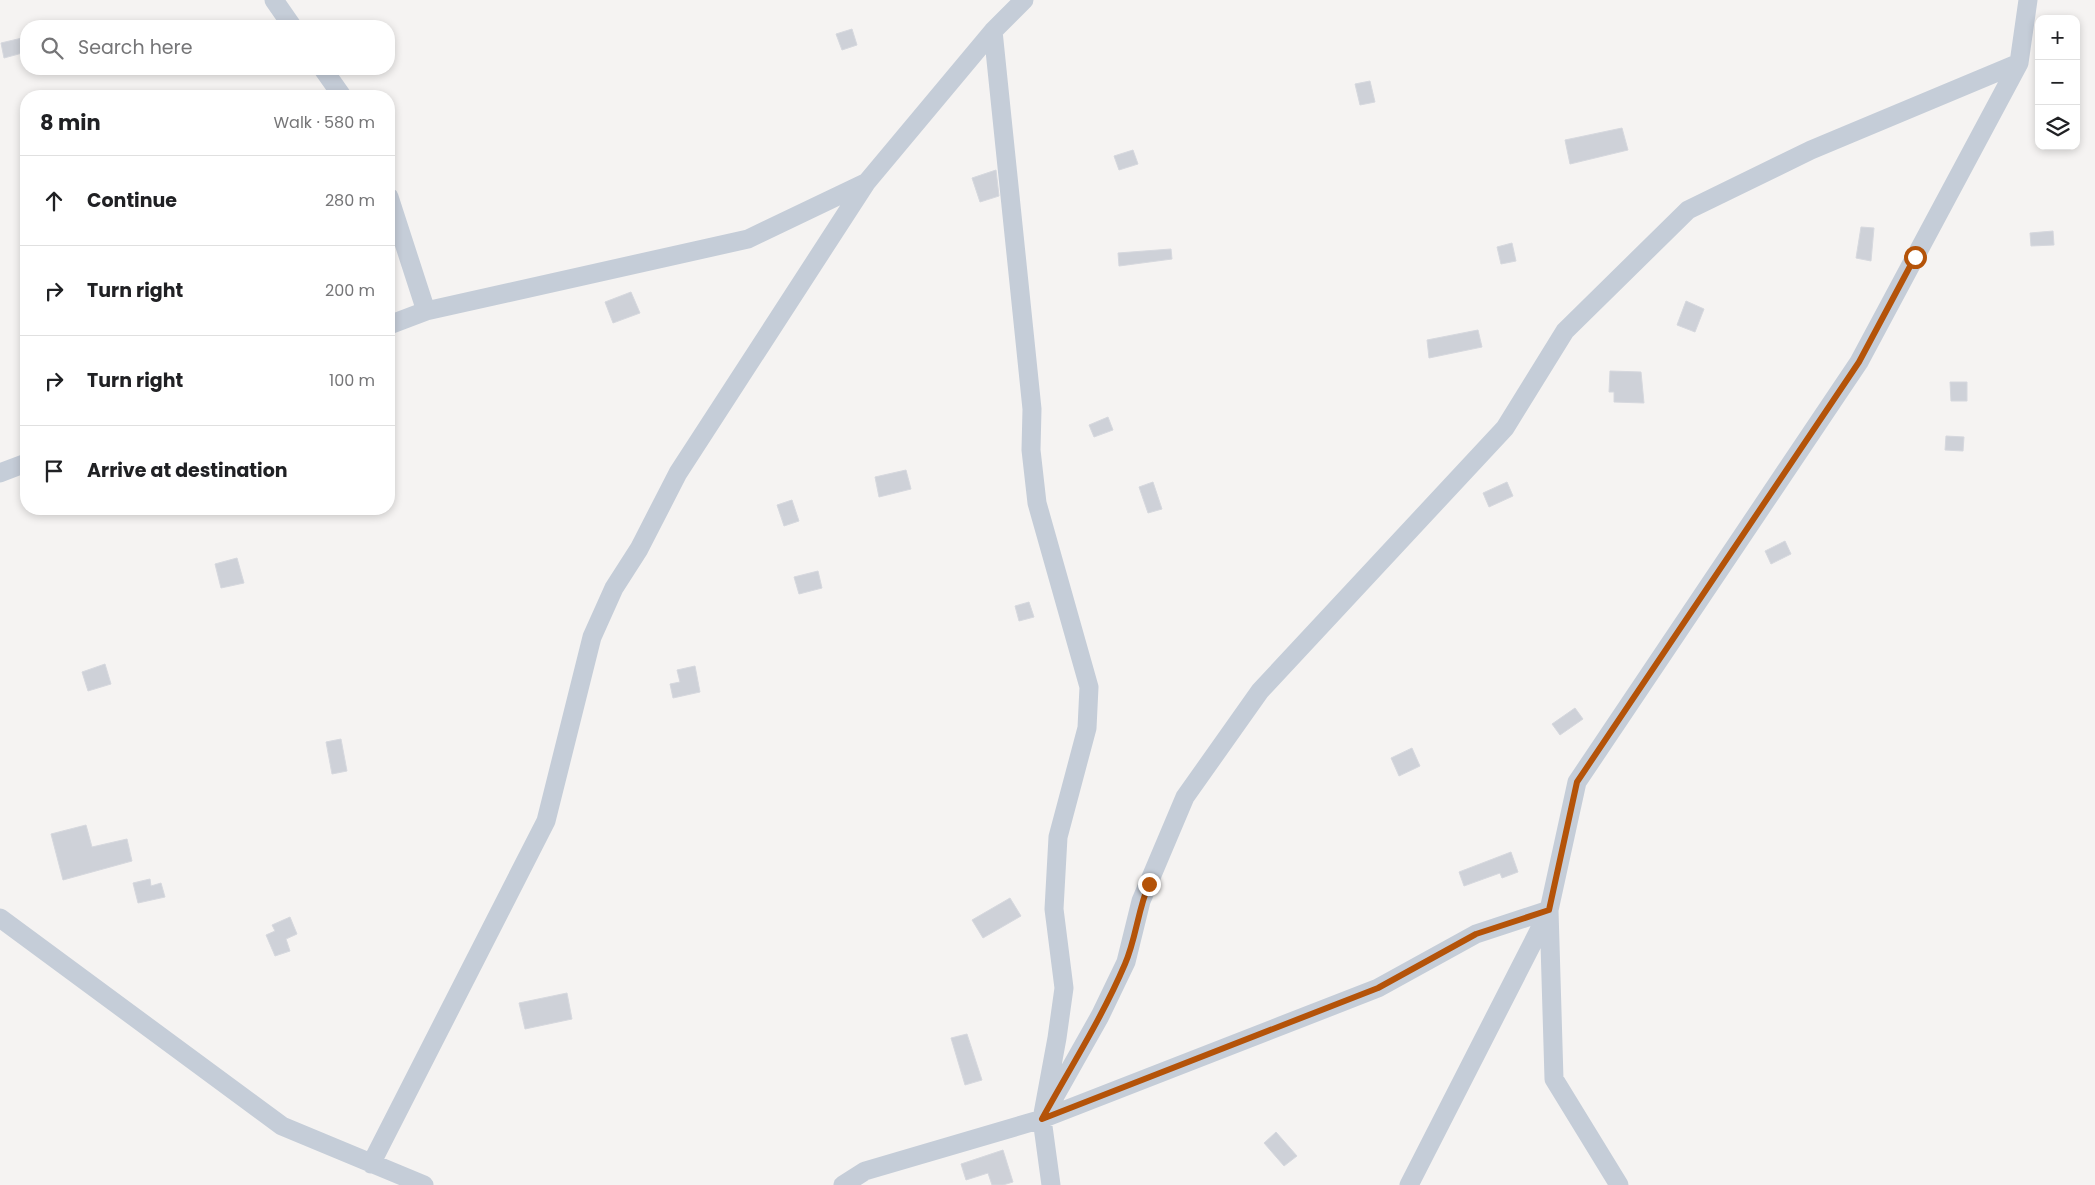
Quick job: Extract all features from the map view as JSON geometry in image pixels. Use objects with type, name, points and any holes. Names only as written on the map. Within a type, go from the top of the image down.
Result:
[{"type":"street","points":[[274,0],[288,20]]},
{"type":"street","points":[[371,1164],[546,821],[592,637],[614,588],[639,549],[678,473],[866,183],[993,31],[1024,0]]},
{"type":"street","points":[[1619,1185],[1554,1079],[1549,910],[1577,782],[1859,362],[2019,63],[2028,0]]},
{"type":"street","points":[[993,31],[1032,409],[1031,450],[1037,503],[1089,687],[1087,728],[1058,837],[1054,909],[1064,988],[1042,1119],[1051,1185]]},
{"type":"street","points":[[1042,1119],[1100,1016],[1126,962],[1141,901],[1185,797],[1260,691],[1504,428],[1565,331],[1688,210],[1811,150],[2019,63]]},
{"type":"street","points":[[328,75],[338,90]]},
{"type":"street","points":[[395,323],[426,311],[748,239],[866,183]]},
{"type":"street","points":[[395,215],[426,311]]},
{"type":"street","points":[[0,473],[20,465]]},
{"type":"street","points":[[844,1185],[865,1170],[1042,1119],[1378,988],[1476,934],[1549,910]]},
{"type":"street","points":[[1409,1185],[1549,910]]},
{"type":"street","points":[[0,918],[282,1126],[424,1185]]},
{"type":"building","points":[[852,29],[857,45],[842,50],[836,34]]},
{"type":"building","points":[[20,38],[20,54],[4,58],[1,43]]},
{"type":"building","points":[[1370,81],[1375,102],[1360,105],[1355,84]]},
{"type":"building","points":[[1622,128],[1628,150],[1570,164],[1565,140]]},
{"type":"building","points":[[1133,150],[1138,164],[1119,170],[1114,156]]},
{"type":"building","points":[[996,170],[999,196],[980,202],[972,178]]},
{"type":"building","points":[[1861,227],[1874,228],[1871,261],[1856,258]]},
{"type":"building","points":[[2053,231],[2054,245],[2031,246],[2030,233]]},
{"type":"building","points":[[1512,243],[1516,261],[1501,264],[1497,247]]},
{"type":"building","points":[[1171,249],[1172,259],[1119,266],[1118,253]]},
{"type":"building","points":[[631,292],[640,313],[613,323],[605,302]]},
{"type":"building","points":[[1686,301],[1704,309],[1695,332],[1677,325]]},
{"type":"building","points":[[1478,330],[1482,347],[1429,358],[1427,340]]},
{"type":"building","points":[[1610,371],[1641,372],[1644,403],[1614,402],[1614,392],[1609,392]]},
{"type":"building","points":[[1950,382],[1967,382],[1967,401],[1951,401]]},
{"type":"building","points":[[1108,417],[1113,430],[1094,437],[1089,425]]},
{"type":"building","points":[[1946,436],[1964,437],[1963,451],[1945,450]]},
{"type":"building","points":[[906,470],[911,489],[879,497],[875,477]]},
{"type":"building","points":[[1153,482],[1162,509],[1148,513],[1139,487]]},
{"type":"building","points":[[1507,482],[1513,496],[1489,507],[1483,493]]},
{"type":"building","points":[[792,500],[799,521],[784,526],[777,505]]},
{"type":"building","points":[[1785,541],[1791,554],[1771,564],[1765,551]]},
{"type":"building","points":[[237,558],[244,583],[221,588],[215,564]]},
{"type":"building","points":[[818,571],[822,588],[799,594],[794,577]]},
{"type":"building","points":[[1029,602],[1034,617],[1019,621],[1015,606]]},
{"type":"building","points":[[105,664],[111,684],[88,691],[82,672]]},
{"type":"building","points":[[695,666],[700,692],[673,698],[670,684],[680,682],[677,670]]},
{"type":"building","points":[[1575,708],[1583,719],[1560,735],[1552,724]]},
{"type":"building","points":[[341,739],[347,771],[332,774],[326,742]]},
{"type":"building","points":[[1412,748],[1420,766],[1399,776],[1391,758]]},
{"type":"building","points":[[86,825],[92,847],[127,839],[132,861],[63,880],[51,834]]},
{"type":"building","points":[[1511,852],[1518,872],[1502,878],[1500,873],[1464,886],[1459,872]]},
{"type":"building","points":[[150,879],[151,886],[161,883],[165,897],[138,903],[133,883]]},
{"type":"building","points":[[1010,898],[1021,916],[983,938],[972,920]]},
{"type":"building","points":[[290,917],[297,934],[286,939],[290,951],[275,956],[266,935],[275,931],[272,925]]},
{"type":"building","points":[[567,993],[572,1019],[525,1029],[519,1003]]},
{"type":"building","points":[[967,1034],[982,1080],[965,1085],[951,1038]]},
{"type":"building","points":[[1276,1132],[1297,1156],[1284,1166],[1264,1143]]},
{"type":"building","points":[[1003,1150],[1013,1182],[1003,1185],[992,1185],[988,1173],[966,1180],[961,1164]]},
{"type":"route","points":[[1149,884],[1141,901],[1126,962],[1100,1016],[1042,1119],[1378,988],[1476,934],[1549,910],[1577,782],[1859,362],[1915,257]]}]
